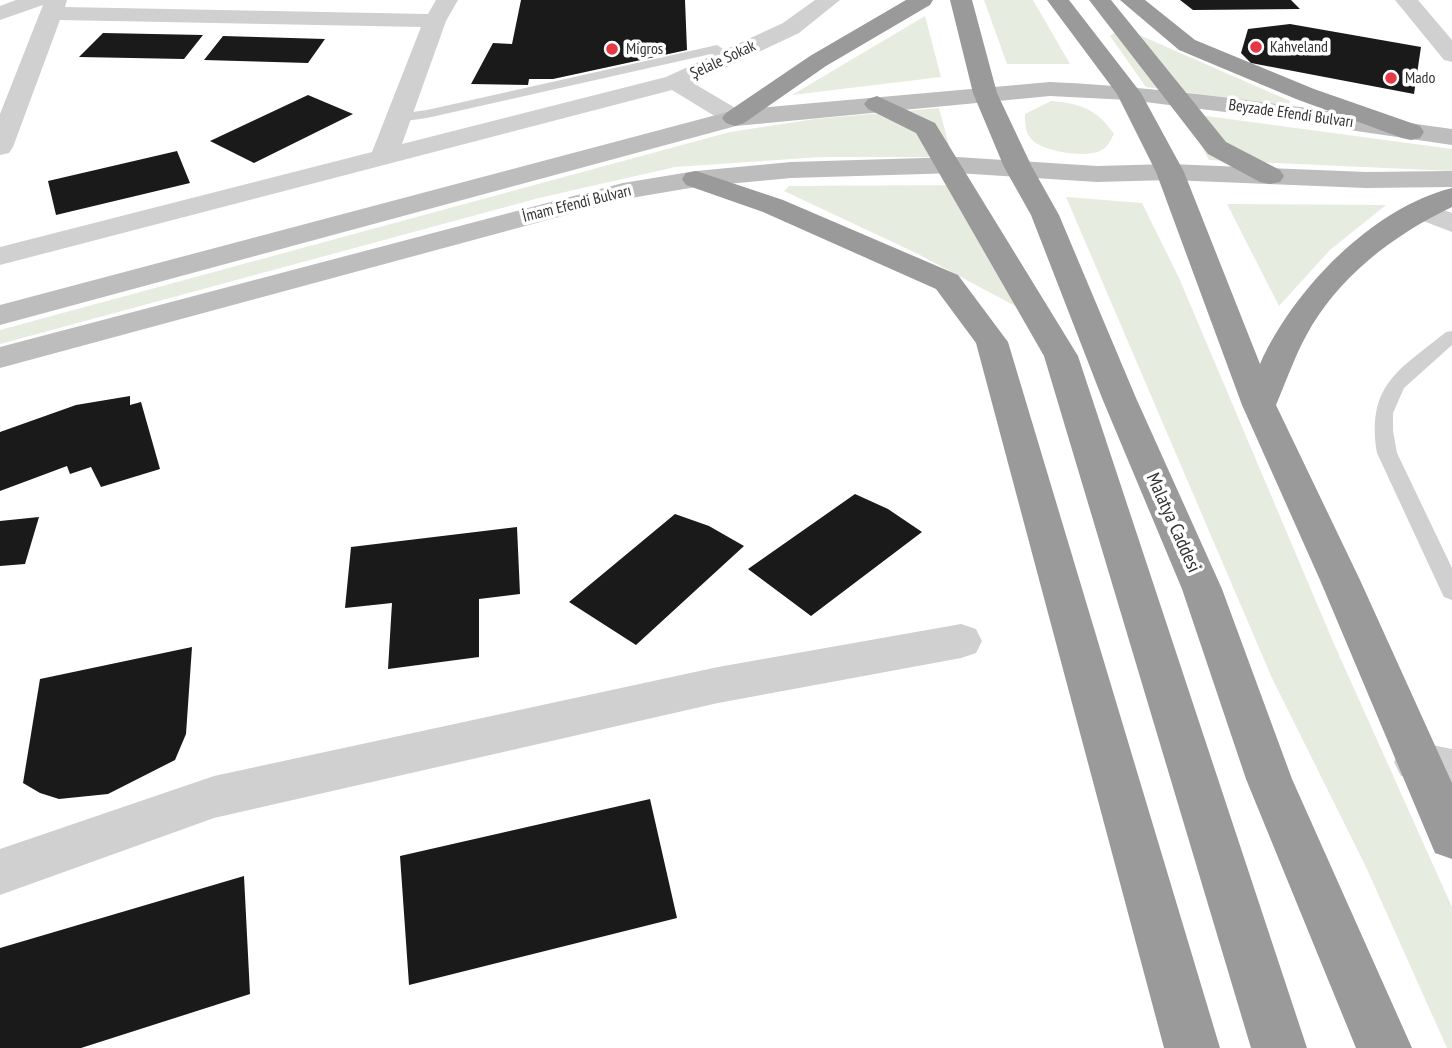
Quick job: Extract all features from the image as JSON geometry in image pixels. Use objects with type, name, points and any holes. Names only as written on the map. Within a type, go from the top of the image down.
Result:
[{"type":"highway","points":[[735,118],[818,61],[922,0]]},
{"type":"highway","name":"Malatya Caddesi","points":[[961,0],[985,93],[1018,167],[1045,215],[1119,398],[1202,589],[1269,779],[1384,1048]]},
{"type":"highway","points":[[1058,0],[1129,93],[1170,172],[1259,405],[1340,580],[1435,766],[1452,837]]},
{"type":"highway","points":[[1100,0],[1217,148],[1270,176]]},
{"type":"highway","points":[[1131,0],[1187,46],[1305,94],[1411,132]]},
{"type":"highway","points":[[877,104],[926,128],[1061,356],[1279,1048]]},
{"type":"highway","points":[[696,178],[773,206],[947,282],[992,342],[1192,1048]]},
{"type":"highway","points":[[1259,405],[1293,329],[1321,288],[1380,237],[1420,210],[1452,196]]},
{"type":"main road","points":[[0,315],[735,118],[985,93],[1050,89],[1129,93]]},
{"type":"main road","name":"Beyzade Efendi Bulvarı","points":[[1129,93],[1452,137]]},
{"type":"main road","name":"İmam Efendi Bulvarı","points":[[0,358],[623,191],[696,178],[791,170],[948,166],[1018,167],[1097,174],[1170,172]]},
{"type":"main road","points":[[1170,172],[1452,179]]},
{"type":"street","name":"Şelale Sokak","points":[[675,82],[791,27],[830,0]]},
{"type":"street","points":[[1406,0],[1452,55]]},
{"type":"street","points":[[0,146],[48,4]]},
{"type":"street","points":[[0,13],[48,4],[441,10],[384,156]]},
{"type":"street","name":"Şelale Sokak","points":[[675,82],[735,118]]},
{"type":"street","points":[[0,256],[675,82]]},
{"type":"street","points":[[1420,210],[1452,223]]},
{"type":"street","points":[[0,872],[214,797],[718,685],[961,641]]},
{"type":"lane","points":[[398,118],[717,49],[718,62]]},
{"type":"lane","points":[[1452,337],[1402,379],[1389,394],[1382,411],[1381,431],[1387,453],[1452,591]]},
{"type":"shaded area","points":[[984,0],[1033,0],[1070,64],[1007,64]]},
{"type":"shaded area","points":[[925,16],[941,77],[792,95]]},
{"type":"shaded area","points":[[1118,30],[1130,31],[1290,101],[1290,106],[1146,87],[1110,36]]},
{"type":"shaded area","points":[[1051,101],[1079,106],[1101,119],[1114,134],[1105,148],[1093,153],[1073,154],[1051,150],[1034,142],[1025,125],[1025,114]]},
{"type":"shaded area","points":[[939,108],[952,157],[821,157],[675,167],[539,198],[0,344],[0,330],[730,132],[815,119]]},
{"type":"shaded area","points":[[1184,113],[1452,149],[1452,171],[1209,160]]},
{"type":"shaded area","points":[[967,185],[1017,307],[918,254],[784,191],[789,186]]},
{"type":"shaded area","points":[[1066,197],[1142,203],[1179,278],[1334,644],[1452,907],[1452,1048],[1447,1048],[1366,867],[1272,678]]},
{"type":"shaded area","points":[[1227,204],[1386,205],[1330,250],[1279,306]]},
{"type":"building","points":[[521,0],[685,0],[687,50],[553,79],[529,79],[528,85],[471,84],[493,43],[512,44]]},
{"type":"building","points":[[1180,0],[1291,0],[1300,9],[1193,10]]},
{"type":"building","points":[[1290,24],[1421,47],[1414,94],[1251,63],[1241,53],[1248,29]]},
{"type":"building","points":[[103,33],[203,35],[184,59],[79,57]]},
{"type":"building","points":[[223,36],[325,39],[308,63],[204,60]]},
{"type":"building","points":[[308,95],[353,114],[254,163],[210,141]]},
{"type":"building","points":[[177,151],[190,183],[56,215],[48,181]]},
{"type":"building","points":[[130,396],[130,405],[141,402],[160,469],[101,487],[91,467],[70,474],[67,466],[0,491],[0,432],[76,405]]},
{"type":"building","points":[[855,494],[888,509],[922,532],[811,616],[748,569]]},
{"type":"building","points":[[675,514],[709,526],[744,546],[636,645],[569,602]]},
{"type":"building","points":[[39,517],[25,564],[0,566],[0,521]]},
{"type":"building","points":[[517,527],[520,594],[479,599],[479,657],[388,669],[392,603],[345,608],[351,547]]},
{"type":"building","points":[[192,647],[186,734],[175,760],[108,794],[59,799],[40,793],[23,783],[40,679]]},
{"type":"building","points":[[650,799],[677,918],[409,985],[400,856]]},
{"type":"building","points":[[244,876],[250,994],[81,1048],[0,1048],[0,948]]},
{"type":"place","name":"Kahveland","points":[[1256,47]]},
{"type":"place","name":"Migros","points":[[612,49]]},
{"type":"place","name":"Mado","points":[[1391,78]]}]
